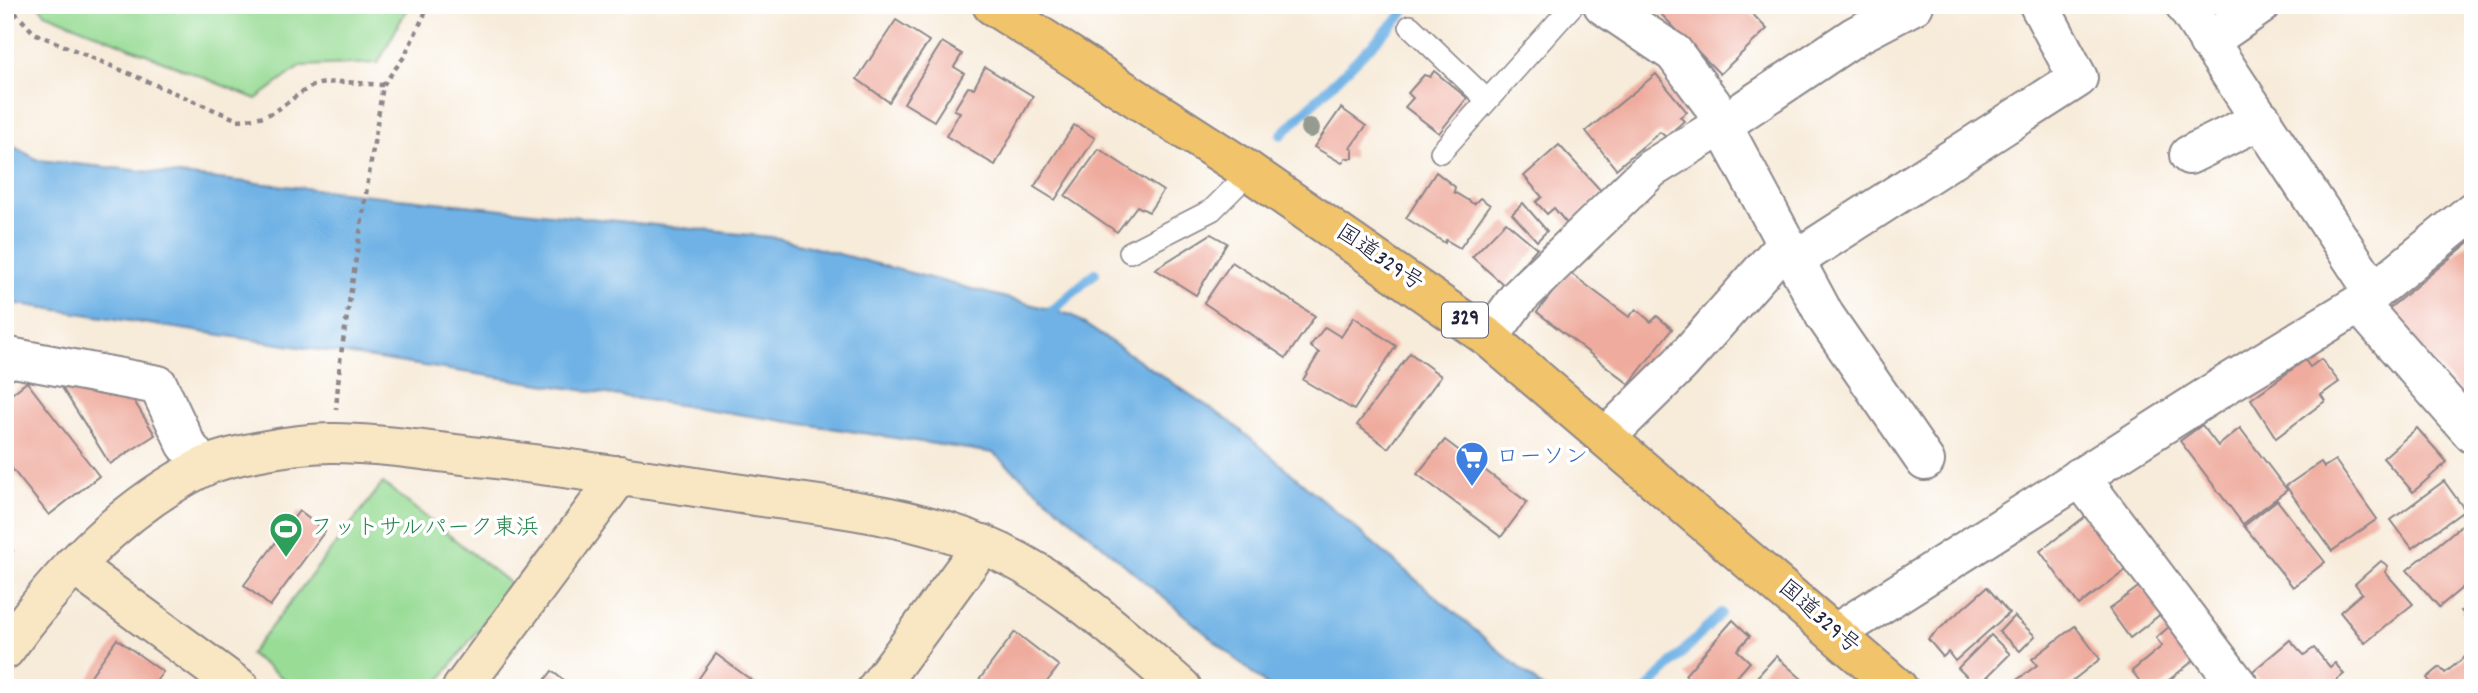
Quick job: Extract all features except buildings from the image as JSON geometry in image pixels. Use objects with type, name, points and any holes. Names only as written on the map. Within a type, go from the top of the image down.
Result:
[{"type":"highway","name":"国道329号","points":[[992,5],[1250,172],[1415,283],[1489,338],[1607,436],[1898,688]]},
{"type":"street","points":[[1603,5],[1674,52],[1712,104],[1825,316],[1925,461]]},
{"type":"street","points":[[1489,338],[1517,299],[1651,169],[1855,36],[1914,5]]},
{"type":"street","points":[[1607,436],[1791,252],[2078,78],[2039,5]]},
{"type":"street","points":[[2185,5],[2262,119],[2367,298],[2473,433]]},
{"type":"street","points":[[2208,42],[2261,5]]},
{"type":"street","points":[[2189,155],[2262,119]]},
{"type":"street","points":[[1836,633],[2367,298],[2473,211]]},
{"type":"street","points":[[5,360],[9,357],[158,385],[186,443],[203,467]]},
{"type":"street","points":[[5,650],[74,565],[114,525],[203,467],[273,450],[332,443],[388,445],[620,475],[862,513],[921,526],[983,544],[1028,565],[1065,590],[1182,688]]},
{"type":"street","points":[[461,688],[620,475]]},
{"type":"street","points":[[2080,477],[2240,688]]},
{"type":"street","points":[[877,688],[983,544]]},
{"type":"street","points":[[74,565],[240,688]]},
{"type":"lane","points":[[1441,152],[1573,5]]},
{"type":"lane","points":[[1410,26],[1486,99]]},
{"type":"lane","points":[[1130,252],[1212,210],[1250,172]]},
{"type":"path","points":[[8,5],[34,33],[238,120],[262,118],[287,106],[308,88],[333,83],[383,85]]},
{"type":"path","points":[[336,410],[340,361],[383,85],[404,57],[429,5]]},
{"type":"green space","points":[[38,5],[409,5],[378,63],[301,66],[256,99],[45,13]]},
{"type":"green space","points":[[383,483],[512,585],[434,688],[296,688],[250,654]]},
{"type":"water","points":[[5,127],[14,147],[38,160],[778,238],[1071,315],[1231,422],[1543,688],[1270,688],[993,453],[5,302]]},
{"type":"waterway","points":[[1281,135],[1399,18],[1408,5]]},
{"type":"waterway","points":[[1052,311],[1095,273]]},
{"type":"waterway","points":[[1648,688],[1721,613]]},
{"type":"place","name":"ローソン","points":[[1472,488]]},
{"type":"place","name":"フットサルパーク東浜","points":[[286,559]]}]
